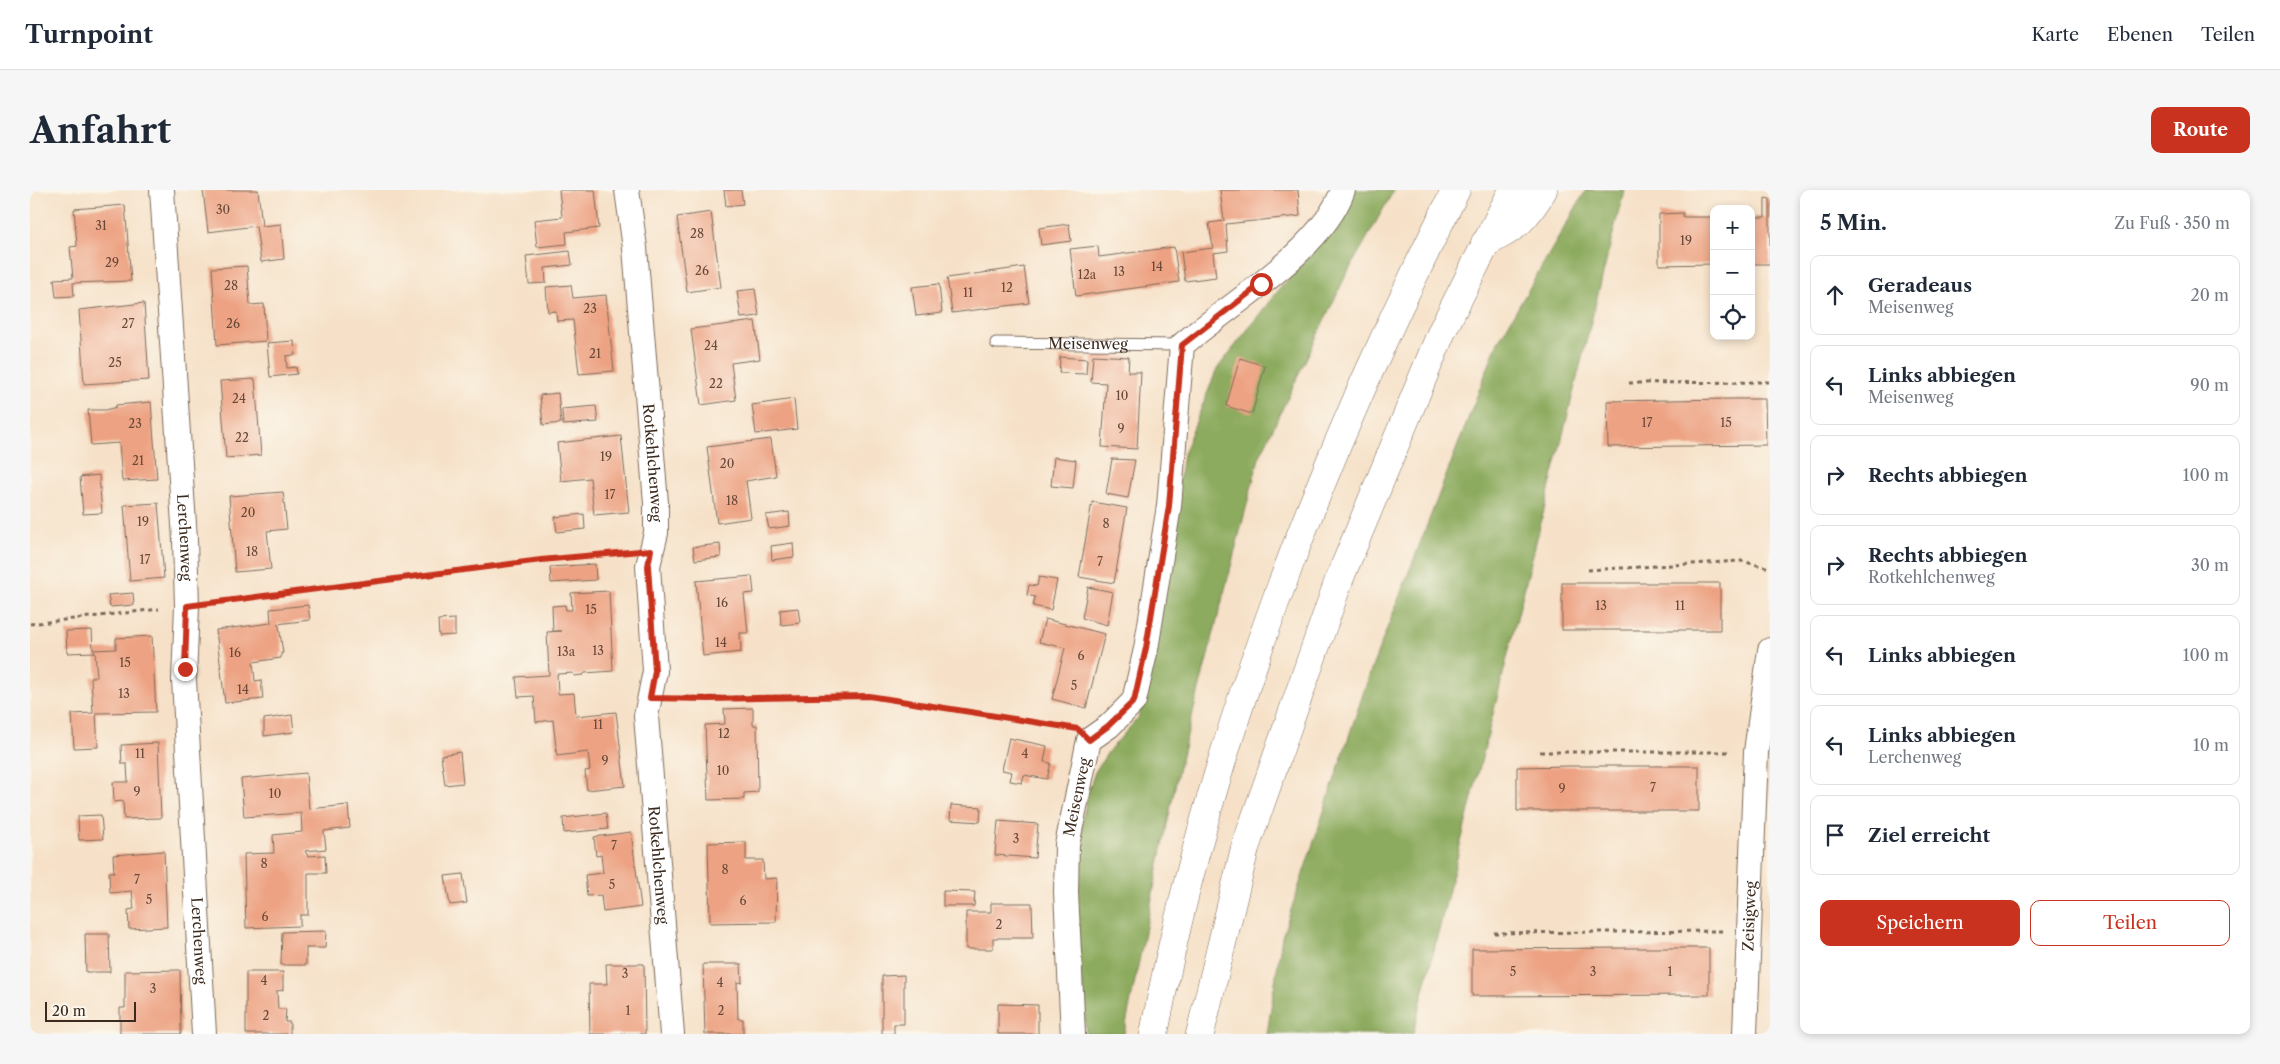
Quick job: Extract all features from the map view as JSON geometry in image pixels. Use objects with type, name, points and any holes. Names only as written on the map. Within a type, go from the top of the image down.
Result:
[{"type":"highway","points":[[1154,1032],[1199,836],[1288,570],[1331,460],[1377,353],[1456,190]]},
{"type":"highway","points":[[1200,1034],[1245,848],[1307,669],[1385,465],[1442,331],[1513,190]]},
{"type":"highway","points":[[1485,243],[1509,231],[1531,211],[1543,190]]},
{"type":"street","name":"Lerchenweg","points":[[162,190],[185,540],[187,606],[184,680],[204,1034]]},
{"type":"street","name":"Rotkehlchenweg","points":[[627,190],[635,248],[656,503],[656,533],[648,566],[655,671],[646,716],[672,1034]]},
{"type":"street","points":[[1182,345],[1261,284],[1302,249],[1325,221],[1344,190]]},
{"type":"street","name":"Meisenweg","points":[[1073,1031],[1066,901],[1067,845],[1089,740],[1108,726],[1134,701],[1146,648],[1169,506],[1182,345]]},
{"type":"street","name":"Zeisigweg","points":[[1745,1034],[1756,752],[1770,650]]},
{"type":"lane","name":"Meisenweg","points":[[996,343],[1182,345]]},
{"type":"path","points":[[1629,383],[1770,382]]},
{"type":"path","points":[[30,624],[187,606],[541,560],[651,550]]},
{"type":"path","points":[[1588,570],[1741,561],[1770,568]]},
{"type":"path","points":[[650,698],[709,699],[869,696],[1078,729],[1089,740]]},
{"type":"path","points":[[1540,752],[1756,752]]},
{"type":"path","points":[[1494,934],[1748,931]]},
{"type":"green space","points":[[1354,190],[1394,190],[1345,277],[1259,458],[1179,767],[1124,1034],[1086,1034],[1073,868],[1088,792],[1095,772],[1108,752],[1138,718],[1147,693],[1183,454],[1217,369],[1272,298],[1343,215]]},
{"type":"green space","points":[[1586,190],[1624,190],[1413,1034],[1267,1034],[1282,937],[1371,670],[1497,344]]},
{"type":"building","points":[[203,190],[258,190],[262,226],[281,224],[284,259],[261,262],[256,226],[208,232]]},
{"type":"building","points":[[559,190],[595,190],[599,228],[566,232],[567,244],[537,247],[534,220],[562,217]]},
{"type":"building","points":[[724,190],[741,190],[743,204],[726,206]]},
{"type":"building","points":[[1220,190],[1298,190],[1300,216],[1226,224],[1228,251],[1213,253],[1216,277],[1185,281],[1181,252],[1213,248],[1209,223],[1224,221]]},
{"type":"building","points":[[1765,198],[1770,199],[1770,264],[1755,264],[1755,217],[1765,217]]},
{"type":"building","points":[[125,205],[131,281],[73,283],[74,296],[56,297],[54,279],[73,278],[70,247],[77,246],[74,209]]},
{"type":"building","points":[[711,212],[721,287],[687,292],[677,217]]},
{"type":"building","points":[[1683,213],[1683,217],[1710,217],[1710,264],[1659,265],[1659,214]]},
{"type":"building","points":[[1069,224],[1071,241],[1041,245],[1039,228]]},
{"type":"building","points":[[1098,246],[1099,257],[1174,247],[1179,282],[1076,296],[1070,249]]},
{"type":"building","points":[[570,251],[572,265],[545,268],[546,283],[529,284],[526,256]]},
{"type":"building","points":[[247,266],[250,305],[264,304],[266,341],[217,345],[212,268]]},
{"type":"building","points":[[1024,267],[1029,303],[952,313],[947,278]]},
{"type":"building","points":[[939,284],[942,313],[916,316],[912,287]]},
{"type":"building","points":[[571,285],[573,298],[606,295],[614,371],[579,374],[573,320],[557,321],[556,311],[548,312],[546,287]]},
{"type":"building","points":[[755,289],[759,316],[741,318],[737,291]]},
{"type":"building","points":[[144,303],[149,380],[84,384],[79,310]]},
{"type":"building","points":[[755,321],[760,359],[731,363],[736,400],[701,405],[691,329]]},
{"type":"building","points":[[294,341],[295,355],[286,356],[287,368],[296,367],[297,374],[270,377],[267,343]]},
{"type":"building","points":[[1093,355],[1129,357],[1128,372],[1141,372],[1137,449],[1102,447],[1106,383],[1091,382]]},
{"type":"building","points":[[1060,357],[1087,359],[1086,374],[1059,373]]},
{"type":"building","points":[[1240,358],[1265,366],[1252,414],[1226,406]]},
{"type":"building","points":[[255,379],[261,455],[226,458],[220,381]]},
{"type":"building","points":[[558,393],[561,423],[543,425],[540,395]]},
{"type":"building","points":[[794,399],[797,429],[756,434],[752,405]]},
{"type":"building","points":[[1765,399],[1766,445],[1608,447],[1607,401]]},
{"type":"building","points":[[151,402],[157,479],[122,481],[119,443],[91,445],[88,410],[106,410],[116,407],[116,405]]},
{"type":"building","points":[[596,406],[598,422],[563,425],[562,409]]},
{"type":"building","points":[[621,436],[629,512],[594,515],[590,478],[561,481],[557,443]]},
{"type":"building","points":[[771,439],[776,476],[746,481],[751,518],[717,523],[707,447]]},
{"type":"building","points":[[1054,457],[1076,460],[1073,488],[1051,486]]},
{"type":"building","points":[[1112,459],[1135,460],[1128,498],[1106,494]]},
{"type":"building","points":[[99,475],[102,513],[83,514],[80,477]]},
{"type":"building","points":[[283,492],[287,529],[267,531],[271,569],[235,572],[229,496]]},
{"type":"building","points":[[1092,502],[1127,508],[1114,583],[1079,577]]},
{"type":"building","points":[[158,503],[164,578],[130,581],[124,505]]},
{"type":"building","points":[[789,512],[790,526],[769,529],[766,515]]},
{"type":"building","points":[[584,514],[585,529],[557,532],[555,517]]},
{"type":"building","points":[[793,543],[794,557],[772,560],[771,546]]},
{"type":"building","points":[[720,544],[721,557],[695,560],[693,547]]},
{"type":"building","points":[[595,564],[596,580],[551,583],[550,567]]},
{"type":"building","points":[[752,576],[754,593],[744,594],[748,633],[740,633],[741,652],[703,656],[696,581]]},
{"type":"building","points":[[1039,577],[1057,580],[1051,610],[1033,606],[1035,597],[1027,595],[1029,585],[1037,586]]},
{"type":"building","points":[[1562,583],[1720,583],[1720,630],[1562,630]]},
{"type":"building","points":[[1088,587],[1113,592],[1107,625],[1082,618]]},
{"type":"building","points":[[609,591],[613,671],[585,673],[574,676],[573,673],[557,674],[558,694],[574,693],[576,716],[616,712],[625,786],[587,790],[585,771],[590,770],[588,752],[557,756],[553,720],[536,722],[534,696],[518,697],[516,677],[549,675],[547,632],[562,631],[553,631],[552,606],[565,605],[566,610],[572,610],[571,593]]},
{"type":"building","points":[[133,593],[134,605],[110,607],[108,595]]},
{"type":"building","points":[[308,605],[310,620],[277,624],[279,626],[283,653],[281,653],[281,658],[253,662],[255,681],[261,680],[263,699],[225,703],[216,630],[271,623],[270,609]]},
{"type":"building","points":[[798,608],[800,623],[781,625],[780,610]]},
{"type":"building","points":[[455,619],[455,635],[439,636],[438,620]]},
{"type":"building","points":[[1045,619],[1105,634],[1086,708],[1052,699],[1065,648],[1039,642]]},
{"type":"building","points":[[92,630],[93,650],[116,649],[116,638],[152,636],[156,712],[96,713],[98,747],[74,748],[72,714],[93,713],[91,677],[97,677],[95,652],[67,653],[66,631]]},
{"type":"building","points":[[753,708],[753,725],[757,725],[758,792],[744,793],[744,799],[708,800],[705,725],[725,724],[724,709]]},
{"type":"building","points":[[292,715],[294,732],[264,736],[264,719]]},
{"type":"building","points":[[1009,738],[1047,746],[1044,762],[1051,763],[1047,779],[1024,775],[1022,783],[1010,781],[1012,772],[1002,770]]},
{"type":"building","points":[[158,743],[161,818],[124,819],[123,801],[114,802],[113,782],[128,782],[127,764],[122,764],[121,745]]},
{"type":"building","points":[[460,752],[463,783],[445,785],[441,755]]},
{"type":"building","points":[[1699,766],[1699,811],[1517,811],[1517,767]]},
{"type":"building","points":[[306,773],[309,809],[348,805],[350,828],[324,831],[326,849],[305,851],[308,856],[325,855],[326,873],[308,873],[308,915],[300,915],[300,926],[246,928],[244,854],[274,853],[273,835],[302,832],[301,813],[244,817],[241,779]]},
{"type":"building","points":[[951,805],[981,807],[980,822],[950,820]]},
{"type":"building","points":[[606,813],[608,829],[564,833],[563,818]]},
{"type":"building","points":[[101,815],[103,839],[79,840],[78,816]]},
{"type":"building","points":[[998,821],[1038,824],[1035,858],[995,855]]},
{"type":"building","points":[[631,832],[641,907],[603,912],[601,895],[587,896],[585,875],[603,873],[601,855],[596,856],[594,837]]},
{"type":"building","points":[[746,842],[746,860],[763,860],[764,879],[777,878],[776,922],[710,923],[708,843]]},
{"type":"building","points":[[164,851],[167,927],[129,929],[128,910],[134,909],[132,891],[110,893],[109,872],[114,872],[113,855]]},
{"type":"building","points":[[463,874],[467,903],[450,905],[445,876]]},
{"type":"building","points":[[943,891],[975,892],[974,906],[943,906]]},
{"type":"building","points":[[991,903],[1032,903],[1033,938],[993,938],[993,949],[966,949],[966,912],[991,912]]},
{"type":"building","points":[[326,931],[325,948],[306,948],[306,965],[281,965],[282,932]]},
{"type":"building","points":[[85,934],[109,934],[110,972],[86,972]]},
{"type":"building","points":[[1709,948],[1709,995],[1472,996],[1472,949]]},
{"type":"building","points":[[606,964],[644,964],[645,1034],[590,1034],[589,984],[607,984]]},
{"type":"building","points":[[703,964],[741,964],[742,983],[737,982],[738,1019],[743,1019],[743,1034],[705,1034]]},
{"type":"building","points":[[180,970],[181,1034],[120,1034],[120,1008],[125,1008],[125,971]]},
{"type":"building","points":[[246,972],[283,972],[283,990],[277,991],[278,1009],[286,1009],[285,1022],[290,1022],[290,1034],[246,1034]]},
{"type":"building","points":[[904,975],[904,1024],[894,1024],[894,1034],[882,1034],[882,976]]},
{"type":"building","points":[[998,1004],[1038,1005],[1038,1034],[998,1034]]},
{"type":"route","points":[[185,669],[187,606],[541,560],[651,550],[648,566],[655,671],[650,698],[709,699],[869,696],[1078,729],[1089,740],[1108,726],[1134,701],[1146,648],[1169,506],[1182,345],[1204,326],[1261,284]]}]
